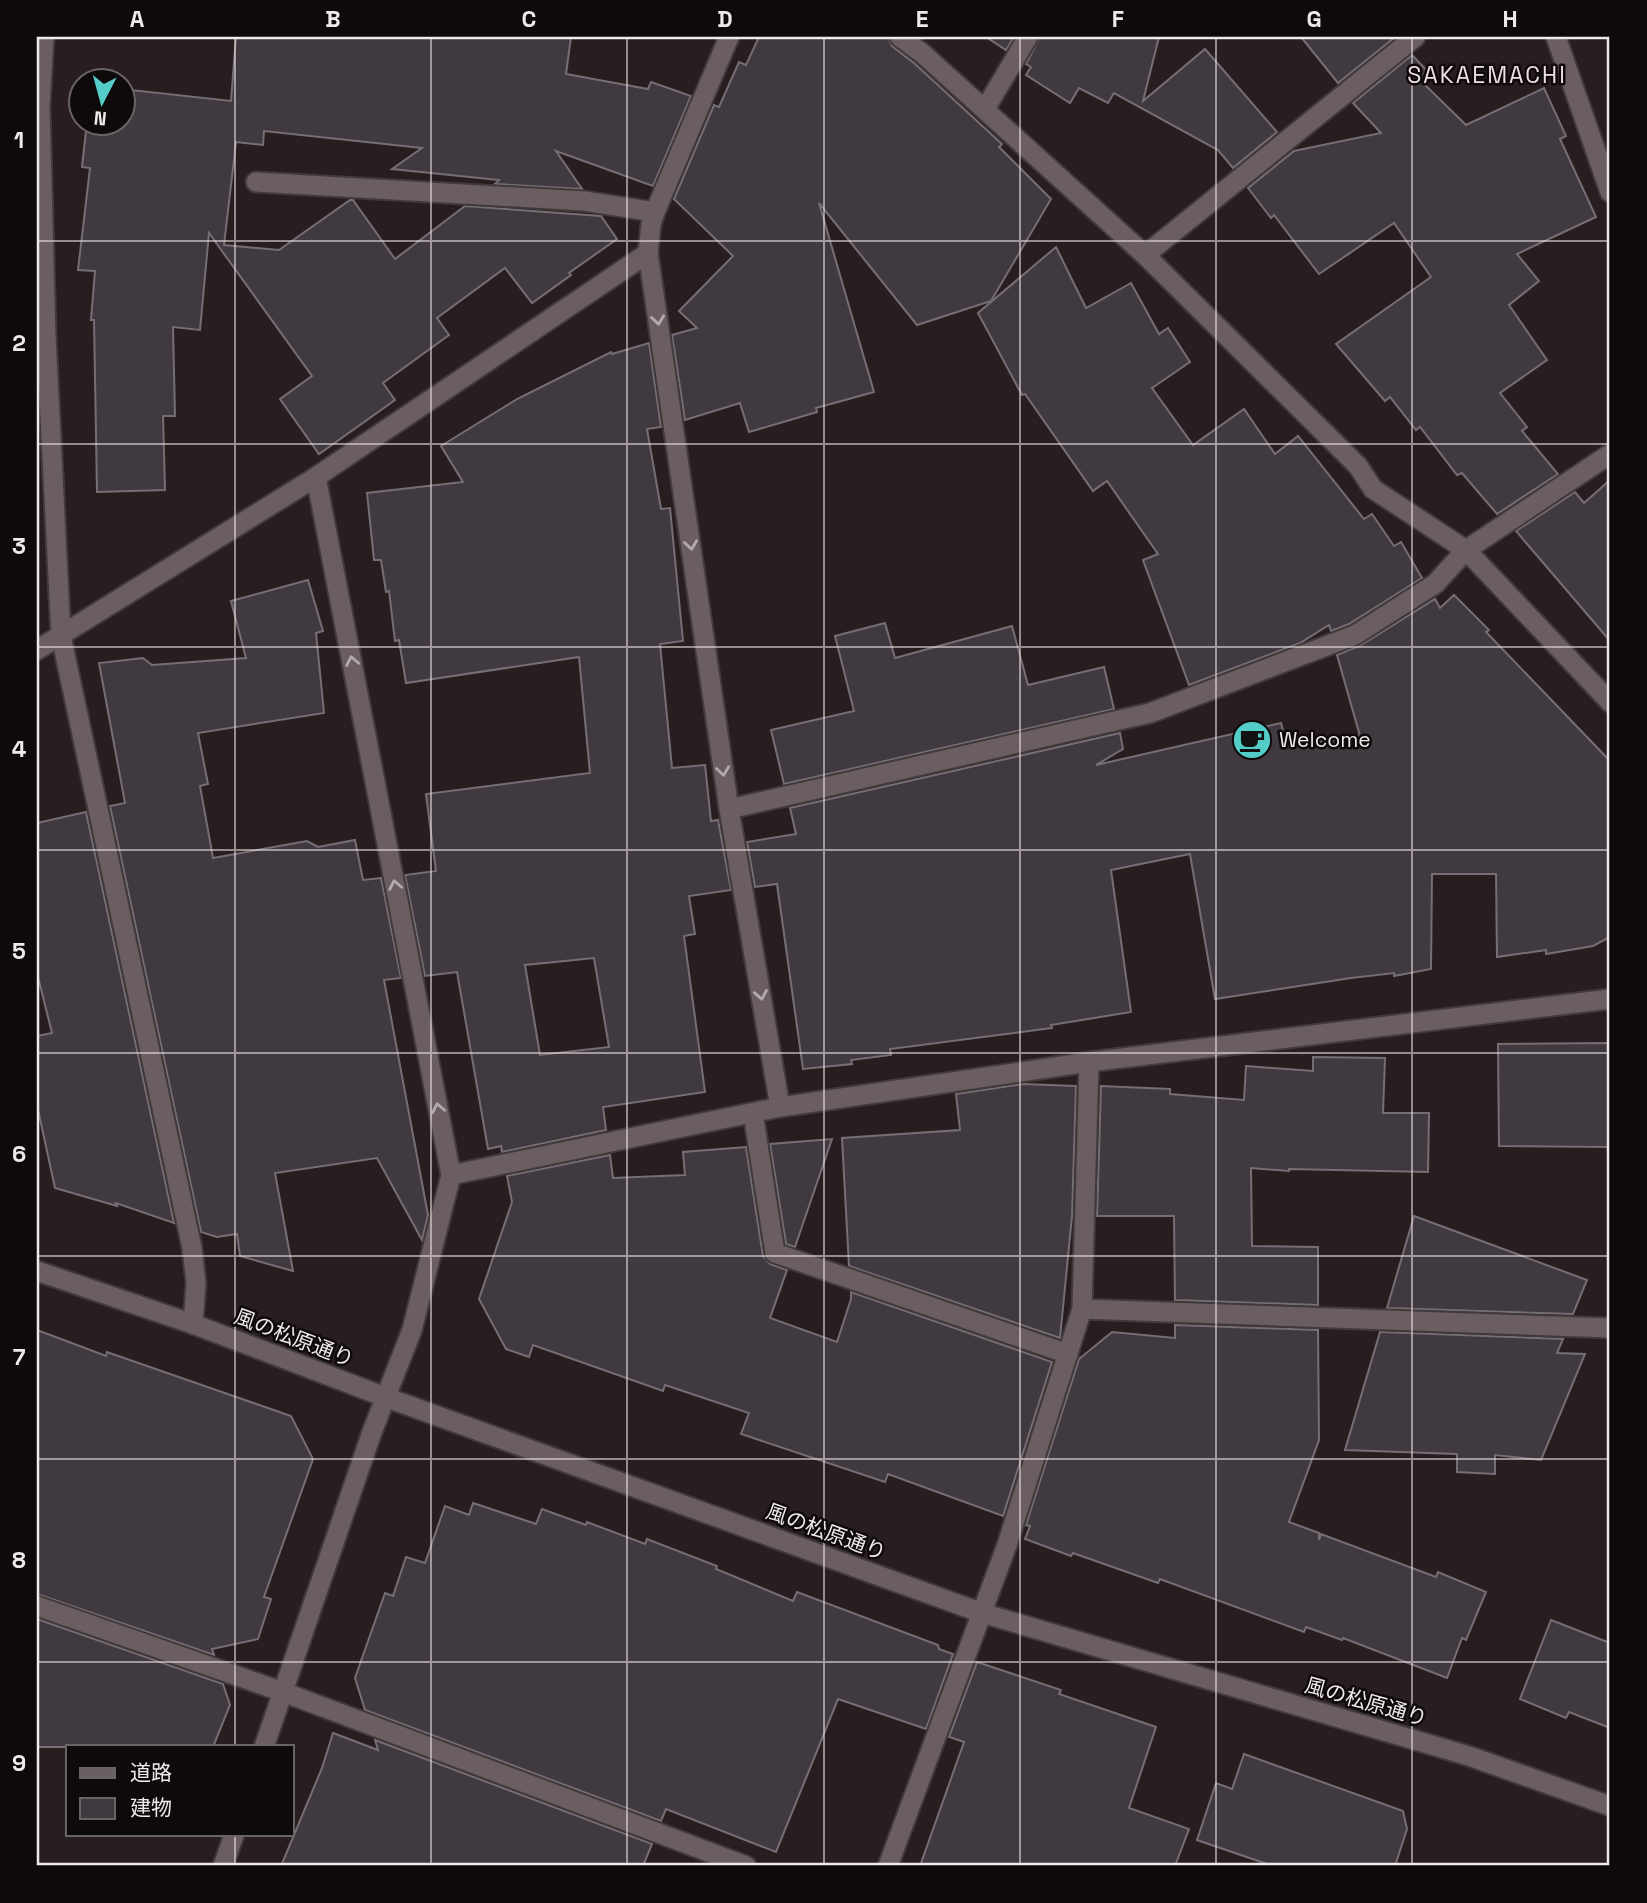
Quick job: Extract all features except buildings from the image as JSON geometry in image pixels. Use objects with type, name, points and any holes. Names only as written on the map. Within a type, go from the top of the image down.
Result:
[{"type":"street","points":[[44,37],[40,106],[46,336],[61,636],[192,1248],[196,1283],[193,1324]]},
{"type":"street","points":[[729,37],[655,212],[648,253],[729,809],[780,1107]]},
{"type":"street","points":[[900,37],[985,109],[1145,255],[1358,466],[1373,489],[1466,550],[1610,702]]},
{"type":"street","points":[[985,109],[1028,37]]},
{"type":"street","points":[[1145,255],[1415,37]]},
{"type":"street","points":[[1556,37],[1610,192]]},
{"type":"street","points":[[256,182],[584,201],[655,212]]},
{"type":"street","points":[[37,650],[316,477],[648,253]]},
{"type":"street","points":[[729,809],[1150,713],[1355,635],[1435,584],[1466,550],[1610,454]]},
{"type":"street","points":[[265,1745],[385,1396],[412,1330],[451,1175],[316,477]]},
{"type":"street","points":[[451,1175],[780,1107],[1089,1062],[1610,999]]},
{"type":"street","points":[[888,1866],[1007,1545],[1082,1309],[1089,1062]]},
{"type":"street","points":[[752,1113],[775,1253],[1068,1354]]},
{"type":"street","name":"風の松原通り","points":[[37,1271],[193,1324],[982,1613],[1469,1756],[1610,1806]]},
{"type":"street","points":[[1082,1309],[1610,1328]]},
{"type":"street","points":[[37,1606],[283,1692],[746,1866]]},
{"type":"street","points":[[223,1866],[234,1836]]},
{"type":"place","name":"Welcome","points":[[1252,740]]},
{"type":"district","name":"SAKAEMACHI","points":[[1487,75]]}]
